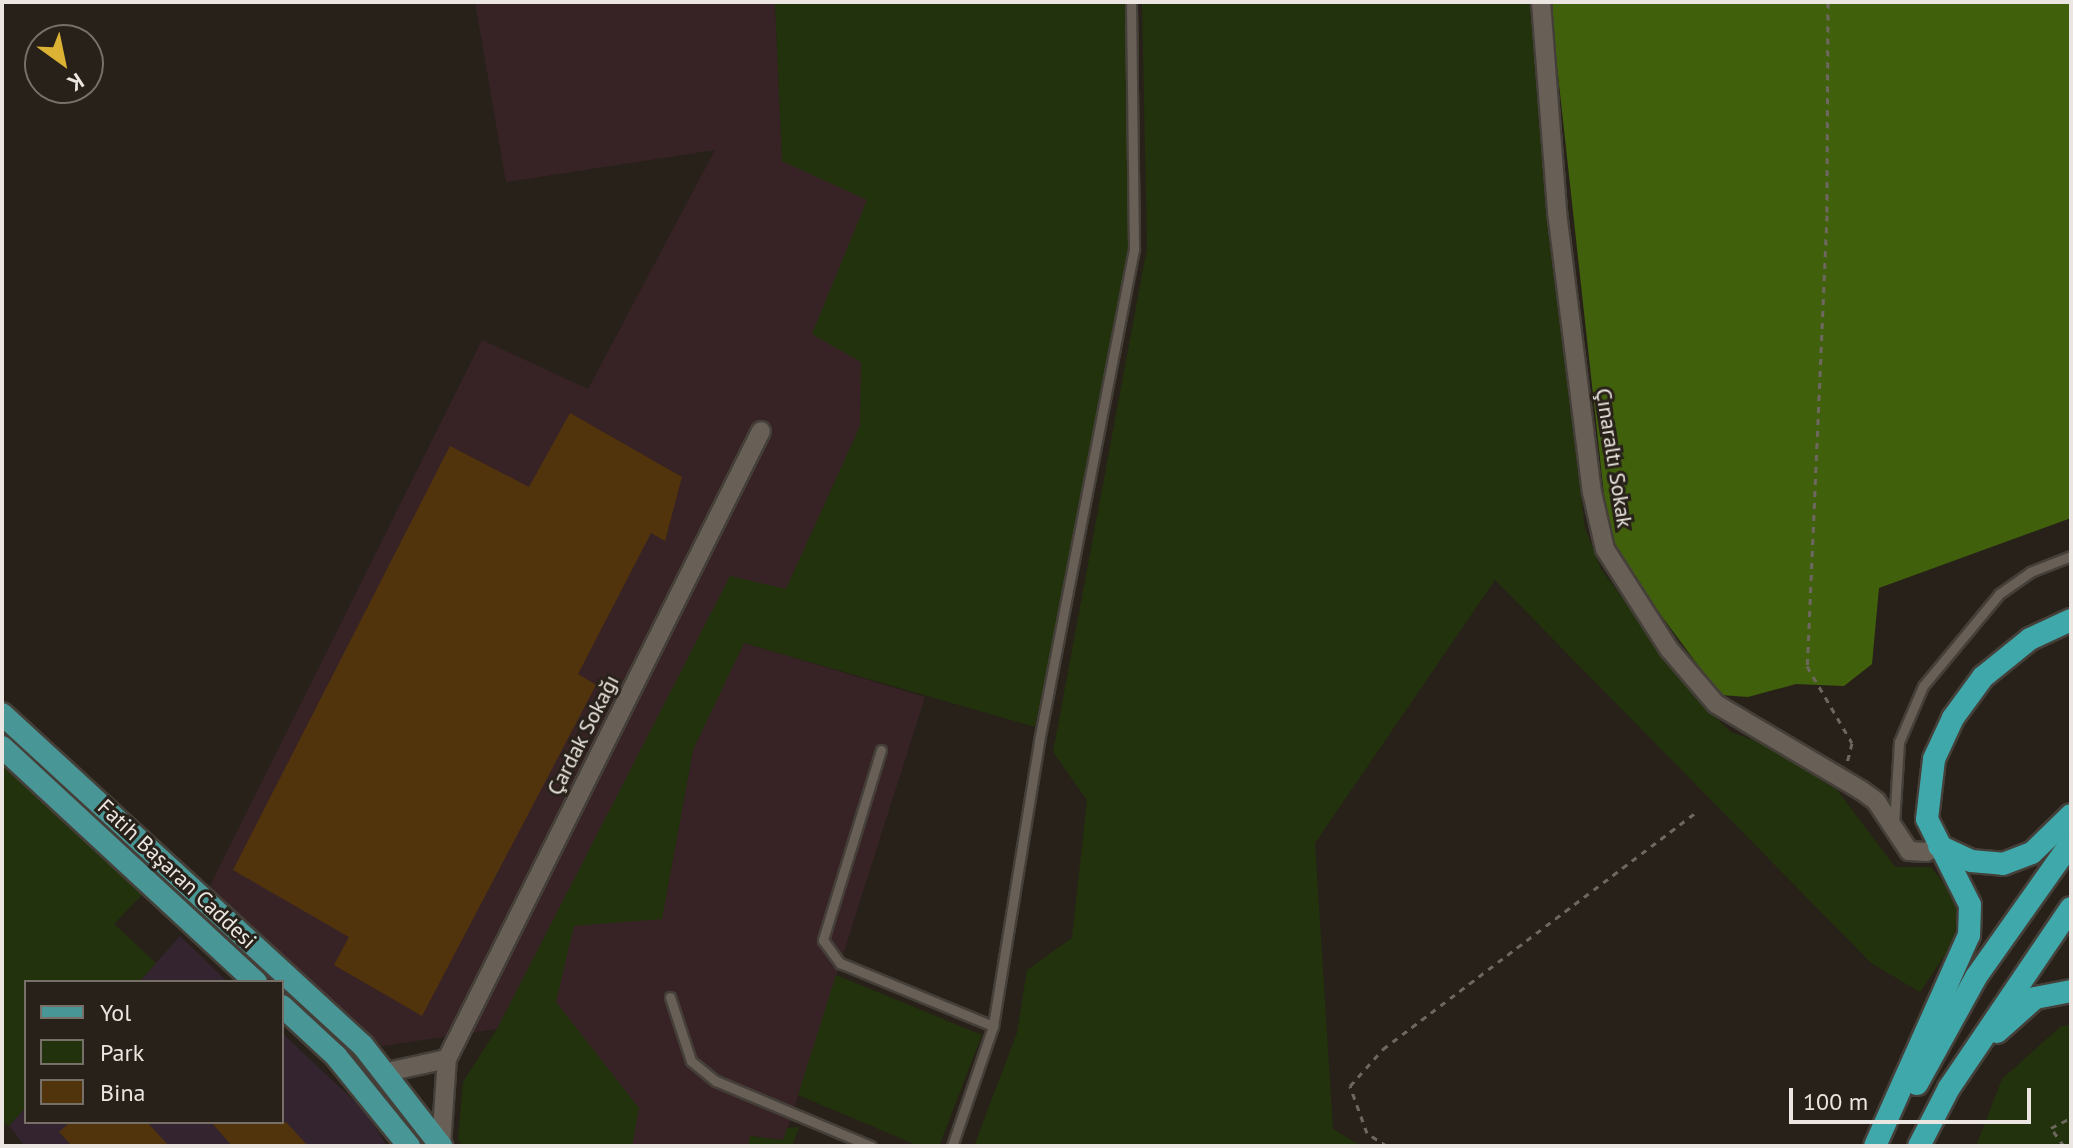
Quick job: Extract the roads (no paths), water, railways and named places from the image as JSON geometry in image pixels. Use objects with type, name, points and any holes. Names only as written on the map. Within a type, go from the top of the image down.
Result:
[{"type":"highway","points":[[1875,1146],[1969,935],[1970,905],[1927,819],[1928,787],[1953,718],[1999,661],[2071,620]]},
{"type":"highway","points":[[1939,846],[1971,861],[2003,864],[2032,853],[2071,815]]},
{"type":"highway","points":[[1886,1146],[1976,977],[2071,843]]},
{"type":"highway","points":[[1919,1146],[1949,1088],[2071,908]]},
{"type":"highway","points":[[1949,1088],[2023,1005],[2047,993],[2071,991]]},
{"type":"main road","name":"Fatih Başaran Caddesi","points":[[2,714],[387,1072],[441,1146]]},
{"type":"main road","name":"Fatih Başaran Caddesi","points":[[2,747],[254,980]]},
{"type":"main road","points":[[284,1008],[336,1056],[409,1146]]},
{"type":"street","name":"Çınaraltı Sokak","points":[[1541,2],[1559,228],[1590,477],[1605,549],[1662,639],[1716,704],[1876,801],[1902,844],[1915,854],[1939,846]]},
{"type":"street","name":"Çardak Sokağı","points":[[441,1146],[447,1059],[761,431]]},
{"type":"street","points":[[387,1072],[447,1059]]},
{"type":"lane","points":[[952,1146],[993,1026],[1039,741],[1134,249],[1131,2]]},
{"type":"lane","points":[[1894,827],[1899,742],[1923,686],[1999,594],[2030,572],[2071,556]]},
{"type":"lane","points":[[881,750],[823,940],[840,963],[993,1026]]},
{"type":"lane","points":[[670,997],[691,1061],[716,1081],[871,1146]]}]
